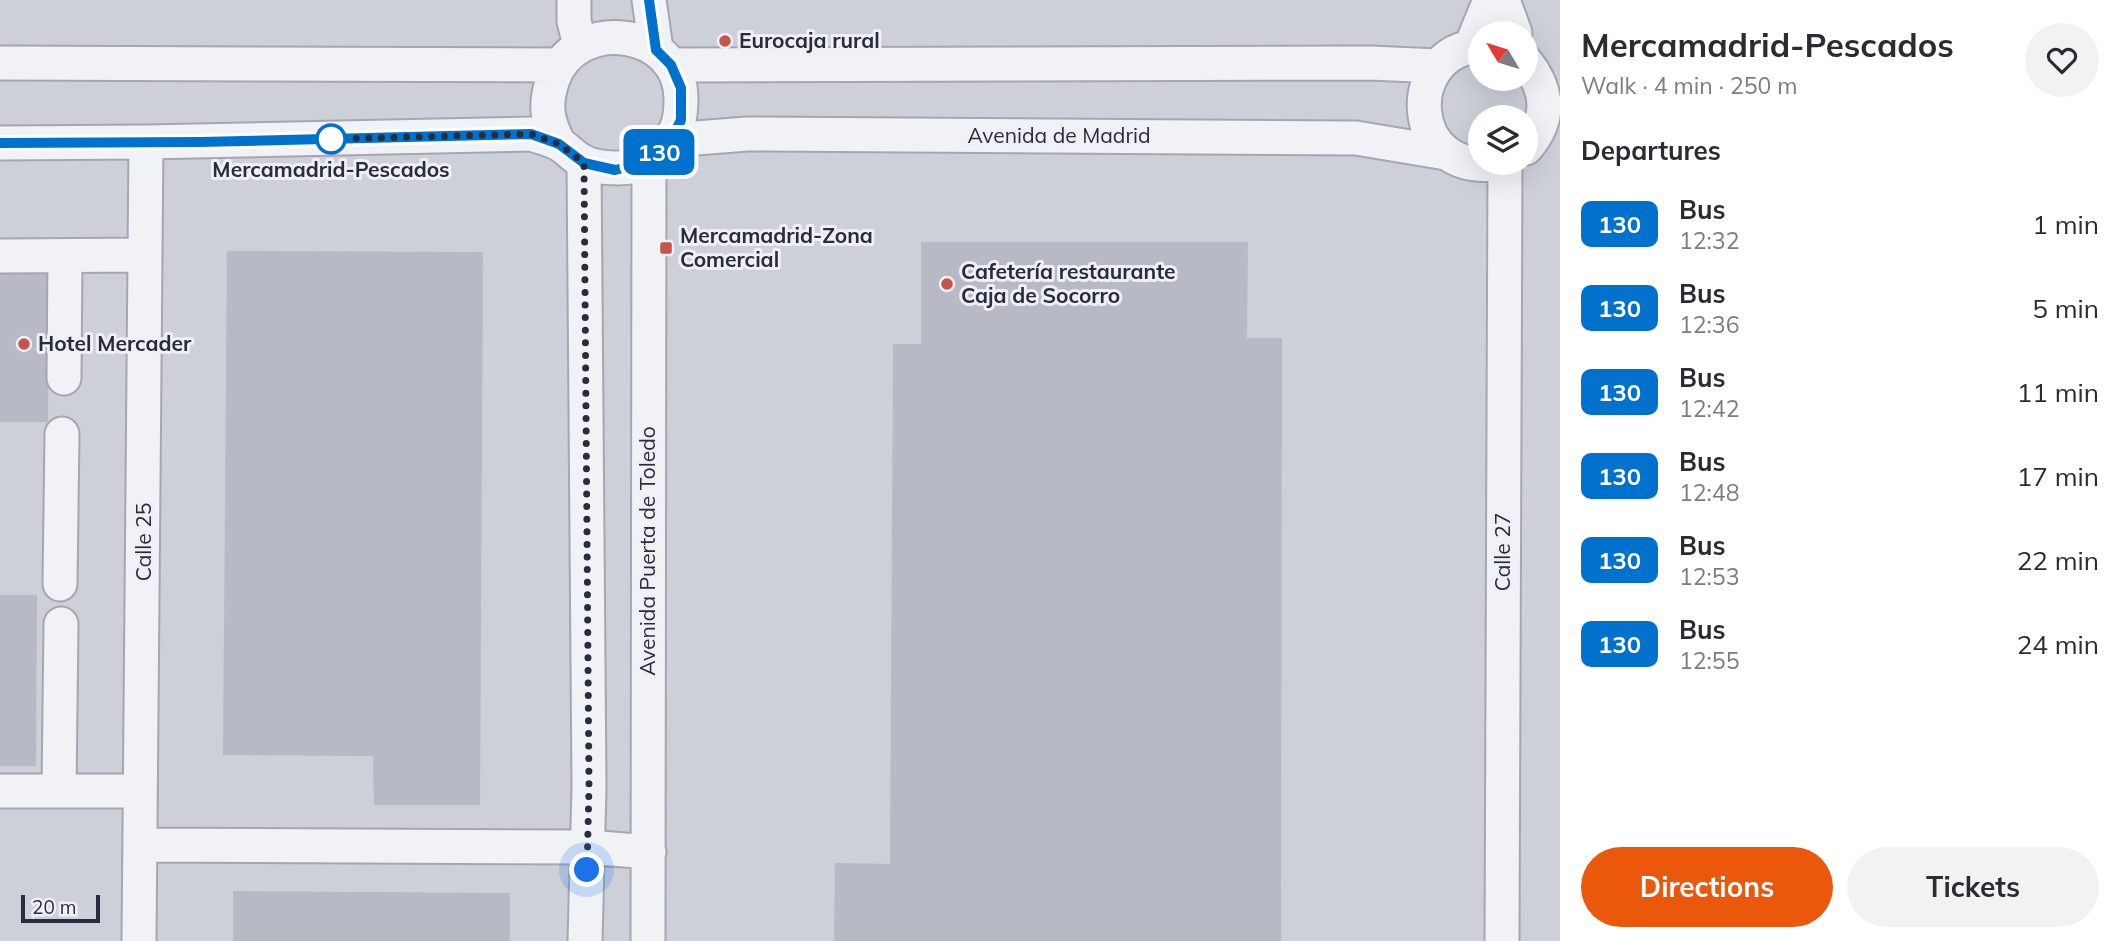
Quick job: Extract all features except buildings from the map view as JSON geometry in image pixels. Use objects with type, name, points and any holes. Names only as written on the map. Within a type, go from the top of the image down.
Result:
[{"type":"street","points":[[574,0],[569,55],[547,97],[549,124],[572,153],[589,787],[584,941]]},
{"type":"street","points":[[0,143],[531,134],[615,170],[660,151],[681,120],[681,88],[663,57],[649,0]]},
{"type":"street","points":[[1484,21],[1490,0]]},
{"type":"street","points":[[1503,0],[1511,21]]},
{"type":"street","points":[[0,63],[569,55],[601,37],[632,38],[663,57],[1370,63],[1438,66]]},
{"type":"street","points":[[0,38],[4,44],[34,63]]},
{"type":"street","points":[[1446,153],[1433,138],[1426,121],[1424,101],[1428,83],[1438,66],[1453,54],[1468,49]]},
{"type":"street","points":[[1538,77],[1552,118],[1538,134]]},
{"type":"street","name":"Avenida de Madrid","points":[[660,151],[747,134],[1356,138],[1446,153],[1468,164]]},
{"type":"street","name":"Calle 25","points":[[139,941],[146,142]]},
{"type":"street","name":"Avenida Puerta de Toledo","points":[[648,941],[660,151]]},
{"type":"street","name":"Calle 27","points":[[1502,941],[1504,175]]},
{"type":"street","points":[[0,256],[145,255]]},
{"type":"street","points":[[64,378],[65,257]]},
{"type":"street","points":[[60,584],[62,434]]},
{"type":"street","points":[[60,792],[61,624]]},
{"type":"street","points":[[0,790],[140,791]]},
{"type":"street","points":[[140,845],[588,847],[649,852]]},
{"type":"shaded area","points":[[0,0],[1560,0],[1560,941],[0,941]]},
{"type":"bus line","name":"130","points":[[0,143],[200,142],[531,134],[559,144],[584,163],[615,170],[649,162],[671,140],[681,120],[681,88],[671,65],[656,50],[649,0]]},
{"type":"place","name":"Eurocaja rural","points":[[725,41]]},
{"type":"place","name":"Mercamadrid-Pescados","points":[[331,139]]},
{"type":"place","name":"Mercamadrid-Zona Comercial","points":[[666,248]]},
{"type":"place","name":"Cafetería restaurante Caja de Socorro","points":[[947,284]]},
{"type":"place","name":"Hotel Mercader","points":[[24,344]]},
{"type":"route","points":[[331,139],[531,134],[559,144],[584,163],[589,787],[587,870]]}]
